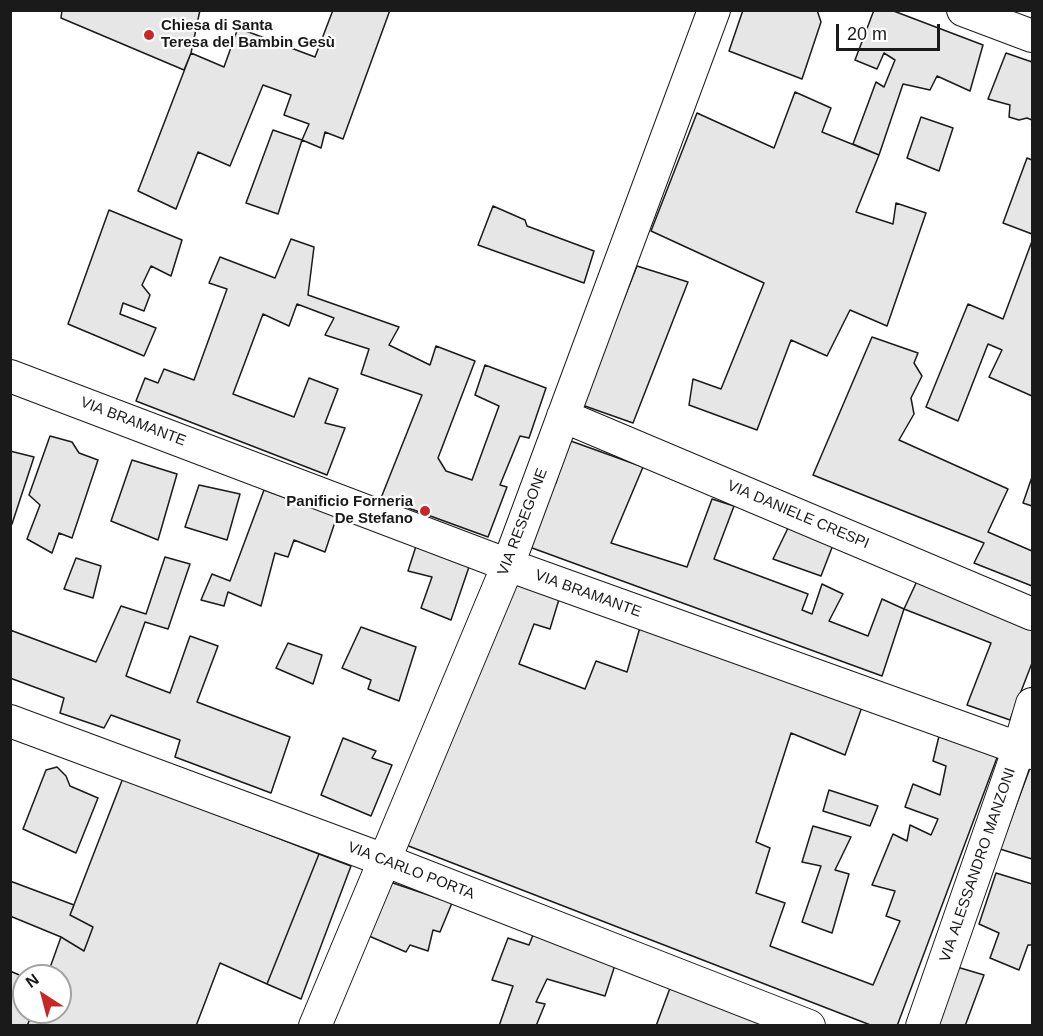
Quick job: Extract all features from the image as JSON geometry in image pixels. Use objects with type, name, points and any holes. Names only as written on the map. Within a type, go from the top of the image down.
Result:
[{"type":"street","name":"VIA RESEGONE","points":[[315,1026],[508,565],[714,10]]},
{"type":"street","points":[[963,10],[1032,36]]},
{"type":"street","name":"VIA BRAMANTE","points":[[10,376],[508,565],[1026,751]]},
{"type":"street","name":"VIA DANIELE CRESPI","points":[[563,416],[1032,614]]},
{"type":"street","name":"VIA ALESSANDRO MANZONI","points":[[922,1026],[1026,751],[1032,704]]},
{"type":"street","name":"VIA CARLO PORTA","points":[[10,721],[384,860],[809,1026]]},
{"type":"building","name":"Chiesa di Santa Teresa del Bambin Gesù","points":[[62,10],[200,10],[191,53],[184,70],[61,18]]},
{"type":"building","points":[[333,10],[390,10],[343,139],[325,132],[321,148],[302,140],[309,124],[284,115],[291,95],[263,85],[230,166],[198,152],[176,209],[138,191],[191,53],[224,67],[238,28],[315,57]]},
{"type":"building","points":[[743,10],[817,10],[821,22],[802,79],[729,51]]},
{"type":"building","points":[[874,10],[891,10],[983,45],[970,91],[937,76],[930,90],[903,84],[879,155],[853,144],[876,82],[884,87],[895,60],[884,53],[877,69],[855,60]]},
{"type":"building","points":[[1006,53],[1032,62],[1032,120],[1009,117],[1010,105],[988,99]]},
{"type":"building","points":[[795,92],[831,108],[822,132],[879,155],[856,212],[893,224],[896,203],[926,213],[887,326],[850,310],[827,356],[791,340],[757,430],[689,405],[693,379],[721,389],[764,283],[651,231],[697,113],[774,148]]},
{"type":"building","points":[[921,117],[953,128],[939,171],[907,158]]},
{"type":"building","points":[[273,130],[302,140],[278,214],[246,203]]},
{"type":"building","points":[[1027,158],[1032,160],[1032,234],[1003,223]]},
{"type":"building","points":[[493,206],[525,220],[527,226],[594,251],[584,283],[478,245]]},
{"type":"building","points":[[109,210],[182,240],[171,276],[151,266],[142,285],[150,295],[144,311],[123,303],[120,314],[156,328],[144,356],[68,324]]},
{"type":"building","points":[[291,239],[314,247],[308,295],[399,327],[389,345],[430,365],[436,346],[475,361],[438,458],[446,471],[472,480],[499,406],[475,395],[485,365],[546,388],[529,438],[520,436],[500,485],[507,487],[488,537],[381,498],[422,395],[361,374],[369,349],[325,335],[334,318],[297,304],[289,326],[263,314],[233,394],[294,417],[309,378],[338,389],[325,423],[345,428],[327,475],[136,401],[145,378],[158,383],[164,369],[194,380],[227,289],[209,283],[220,257],[275,278]]},
{"type":"building","points":[[1032,241],[1032,396],[989,377],[1002,350],[988,344],[958,421],[926,407],[968,304],[1003,319]]},
{"type":"building","points":[[637,266],[688,282],[633,423],[582,405]]},
{"type":"building","points":[[872,337],[918,353],[914,363],[922,376],[911,398],[914,414],[899,440],[1008,489],[988,532],[1032,551],[1032,586],[974,563],[984,543],[813,475]]},
{"type":"building","points":[[50,436],[72,442],[79,453],[98,460],[72,538],[59,533],[52,553],[27,539],[40,505],[29,495]]},
{"type":"building","points":[[568,440],[643,467],[611,543],[687,567],[712,499],[734,506],[714,559],[808,594],[802,610],[812,614],[822,584],[843,594],[829,621],[868,636],[882,599],[904,609],[882,676],[524,545],[543,493],[556,483]]},
{"type":"building","points":[[10,451],[34,457],[12,524],[10,524]]},
{"type":"building","points":[[132,460],[177,474],[158,540],[111,521]]},
{"type":"building","points":[[1032,477],[1032,506],[1023,503]]},
{"type":"building","points":[[199,485],[240,494],[227,540],[185,527]]},
{"type":"building","points":[[264,490],[337,516],[325,552],[294,540],[288,557],[275,553],[261,606],[228,592],[224,606],[201,600],[212,574],[230,581]]},
{"type":"building","points":[[788,528],[833,545],[821,576],[773,559]]},
{"type":"building","points":[[417,543],[471,561],[451,620],[421,608],[432,577],[408,571]]},
{"type":"building","points":[[165,557],[190,564],[168,629],[145,622],[126,676],[170,693],[190,636],[218,646],[197,702],[290,737],[271,793],[175,757],[180,740],[111,715],[104,728],[60,713],[64,698],[10,678],[10,630],[96,662],[121,606],[146,614]]},
{"type":"building","points":[[76,558],[101,566],[93,598],[64,589]]},
{"type":"building","points":[[917,581],[1032,627],[1032,663],[1010,720],[967,705],[991,643],[904,609]]},
{"type":"building","points":[[511,582],[560,596],[550,629],[534,624],[519,664],[585,689],[596,661],[627,672],[641,624],[863,704],[845,755],[791,733],[756,842],[770,848],[756,893],[785,903],[770,946],[873,985],[900,921],[886,916],[895,891],[872,885],[893,834],[907,841],[910,825],[931,835],[938,819],[905,807],[913,784],[940,795],[946,766],[933,761],[939,736],[998,755],[897,1026],[873,1026],[406,845]]},
{"type":"building","points":[[361,627],[416,647],[399,701],[368,689],[371,680],[342,668]]},
{"type":"building","points":[[288,643],[322,655],[313,684],[276,668]]},
{"type":"building","points":[[343,738],[376,751],[372,758],[392,765],[371,816],[321,795]]},
{"type":"building","points":[[57,767],[66,776],[70,786],[98,798],[76,853],[23,829],[46,770]]},
{"type":"building","points":[[1030,768],[1032,769],[1032,859],[1000,849]]},
{"type":"building","points":[[123,778],[319,854],[267,984],[220,963],[196,1026],[27,1026],[28,1024],[72,1024],[72,964],[51,964],[61,937],[84,951],[93,927],[70,915]]},
{"type":"building","points":[[829,790],[878,806],[870,826],[823,811]]},
{"type":"building","points":[[813,826],[851,837],[835,870],[849,874],[832,933],[802,922],[821,866],[802,862]]},
{"type":"building","points":[[319,854],[351,866],[301,999],[267,984]]},
{"type":"building","points":[[996,873],[1032,884],[1032,945],[1028,945],[1019,970],[990,958],[999,933],[979,924]]},
{"type":"building","points":[[10,881],[74,905],[70,915],[93,927],[84,951],[61,937],[10,916]]},
{"type":"building","points":[[390,882],[452,903],[440,932],[433,930],[428,951],[410,945],[406,952],[369,936]]},
{"type":"building","points":[[533,935],[615,965],[605,996],[547,979],[536,1002],[545,1004],[536,1026],[499,1026],[513,986],[492,980],[508,938],[529,945]]},
{"type":"building","points":[[957,967],[984,975],[965,1026],[936,1026]]},
{"type":"building","points":[[10,971],[12,972],[12,1024],[28,1024],[27,1026],[10,1026]]},
{"type":"building","points":[[670,988],[770,1026],[656,1026]]},
{"type":"place","name":"Chiesa di Santa Teresa del Bambin Gesù","points":[[149,35]]},
{"type":"place","name":"Panificio Forneria De Stefano","points":[[425,511]]}]
